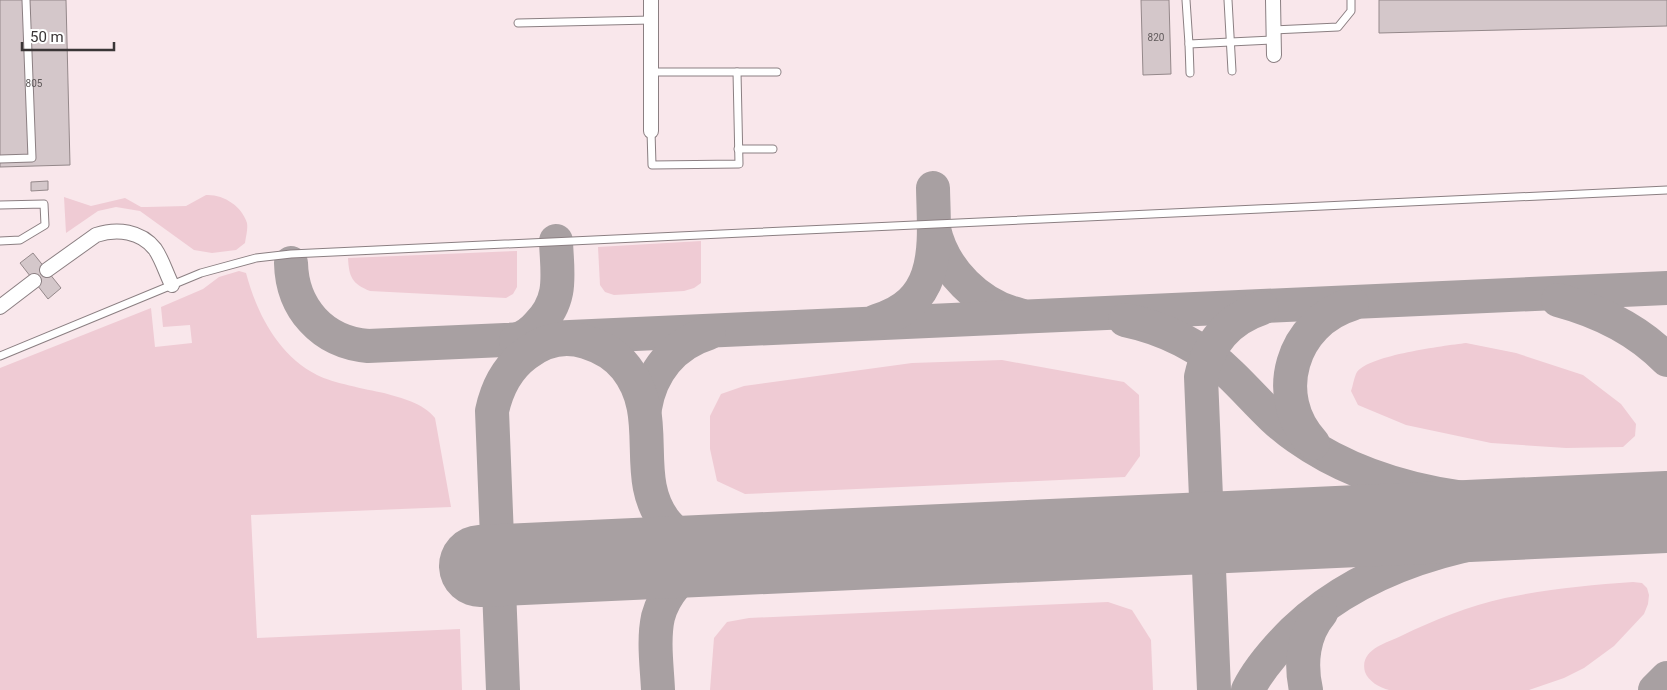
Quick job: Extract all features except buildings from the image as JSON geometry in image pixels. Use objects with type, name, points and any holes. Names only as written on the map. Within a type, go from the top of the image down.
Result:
[{"type":"street","points":[[651,0],[651,130]]},
{"type":"street","points":[[1273,0],[1274,55]]},
{"type":"street","points":[[47,270],[96,235],[105,232],[123,231],[141,237],[154,248],[172,285]]},
{"type":"street","points":[[0,307],[34,281]]},
{"type":"lane","points":[[0,159],[32,158],[26,0]]},
{"type":"lane","points":[[1186,0],[1190,73]]},
{"type":"lane","points":[[1228,0],[1232,71]]},
{"type":"lane","points":[[1189,44],[1230,42],[1338,27],[1351,11],[1351,0]]},
{"type":"lane","points":[[518,23],[651,20]]},
{"type":"lane","points":[[651,72],[777,72]]},
{"type":"lane","points":[[651,130],[652,165],[739,164],[737,72]]},
{"type":"lane","points":[[738,149],[773,149]]},
{"type":"lane","points":[[0,356],[201,273],[256,258],[305,252],[1667,190]]},
{"type":"lane","points":[[0,205],[44,204],[44,225],[20,240],[0,241]]},
{"type":"shaded area","points":[[0,0],[1667,0],[1667,690],[0,690]]},
{"type":"shaded area","points":[[206,195],[212,195],[231,202],[245,217],[247,230],[245,243],[236,250],[212,253],[194,250],[140,211],[116,207],[98,211],[66,233],[64,197],[91,206],[125,198],[141,207],[147,207],[186,206]]},
{"type":"shaded area","points":[[701,241],[701,283],[694,288],[684,291],[614,295],[605,292],[600,285],[598,247]]},
{"type":"shaded area","points":[[517,251],[517,287],[513,294],[506,298],[370,291],[359,286],[353,279],[349,270],[348,258]]},
{"type":"shaded area","points":[[239,271],[246,273],[256,303],[271,332],[280,345],[303,367],[332,381],[384,393],[412,402],[424,408],[435,418],[451,507],[251,515],[257,638],[460,629],[462,690],[0,690],[0,368],[151,308],[155,347],[192,343],[190,325],[163,327],[161,307],[203,289],[219,277]]},
{"type":"shaded area","points":[[1466,343],[1516,353],[1583,375],[1621,404],[1636,424],[1635,436],[1623,447],[1566,448],[1491,443],[1406,425],[1358,405],[1351,391],[1357,372],[1364,366],[1408,352]]},
{"type":"shaded area","points":[[1002,360],[1124,382],[1139,395],[1140,456],[1125,477],[745,494],[717,481],[710,449],[710,416],[721,394],[744,386],[912,363]]},
{"type":"shaded area","points":[[1633,582],[1642,583],[1647,588],[1649,595],[1648,604],[1644,614],[1614,646],[1584,668],[1564,678],[1529,690],[1389,690],[1375,684],[1365,672],[1364,664],[1366,658],[1375,648],[1426,624],[1465,609],[1492,601],[1537,592]]},
{"type":"shaded area","points":[[1108,602],[1132,610],[1151,640],[1153,690],[710,690],[714,638],[727,622],[749,618]]},
{"type":"taxiway","points":[[876,321],[898,312],[913,300],[924,285],[930,268],[933,249],[933,188]]},
{"type":"taxiway","points":[[934,229],[945,258],[965,284],[991,304],[1020,315]]},
{"type":"taxiway","points":[[516,340],[533,330],[552,305],[558,275],[556,241]]},
{"type":"taxiway","points":[[291,263],[297,294],[313,320],[337,338],[368,346],[1667,288]]},
{"type":"taxiway","points":[[1558,300],[1617,322],[1643,339],[1667,360]]},
{"type":"taxiway","points":[[1313,443],[1300,424],[1292,404],[1290,383],[1294,363],[1302,343],[1314,327],[1331,313],[1352,304]]},
{"type":"taxiway","points":[[1214,690],[1201,377],[1209,353],[1222,334],[1240,319],[1262,308]]},
{"type":"taxiway","points":[[1125,320],[1154,328],[1195,347],[1220,365],[1271,415],[1297,437],[1339,462],[1383,480],[1428,492],[1524,504],[1667,505]]},
{"type":"taxiway","points":[[645,408],[652,383],[666,361],[685,344],[709,333]]},
{"type":"taxiway","points":[[503,690],[492,411],[497,394],[508,372],[519,360],[540,345],[554,340],[578,340],[598,346],[618,359],[626,368],[637,387],[644,406],[647,467],[650,486],[655,505],[666,523],[683,539],[701,548],[744,554]]},
{"type":"taxiway","points":[[1248,690],[1257,674],[1294,631],[1327,604],[1363,582],[1401,565],[1441,552],[1482,542],[1565,528],[1607,524]]},
{"type":"taxiway","points":[[658,690],[656,635],[658,617],[665,600],[675,585],[696,567],[712,560],[734,556]]},
{"type":"taxiway","points":[[1306,690],[1303,670],[1304,649],[1310,630],[1321,613]]},
{"type":"taxiway","points":[[1655,690],[1667,678]]},
{"type":"runway","points":[[480,566],[1667,512]]}]
